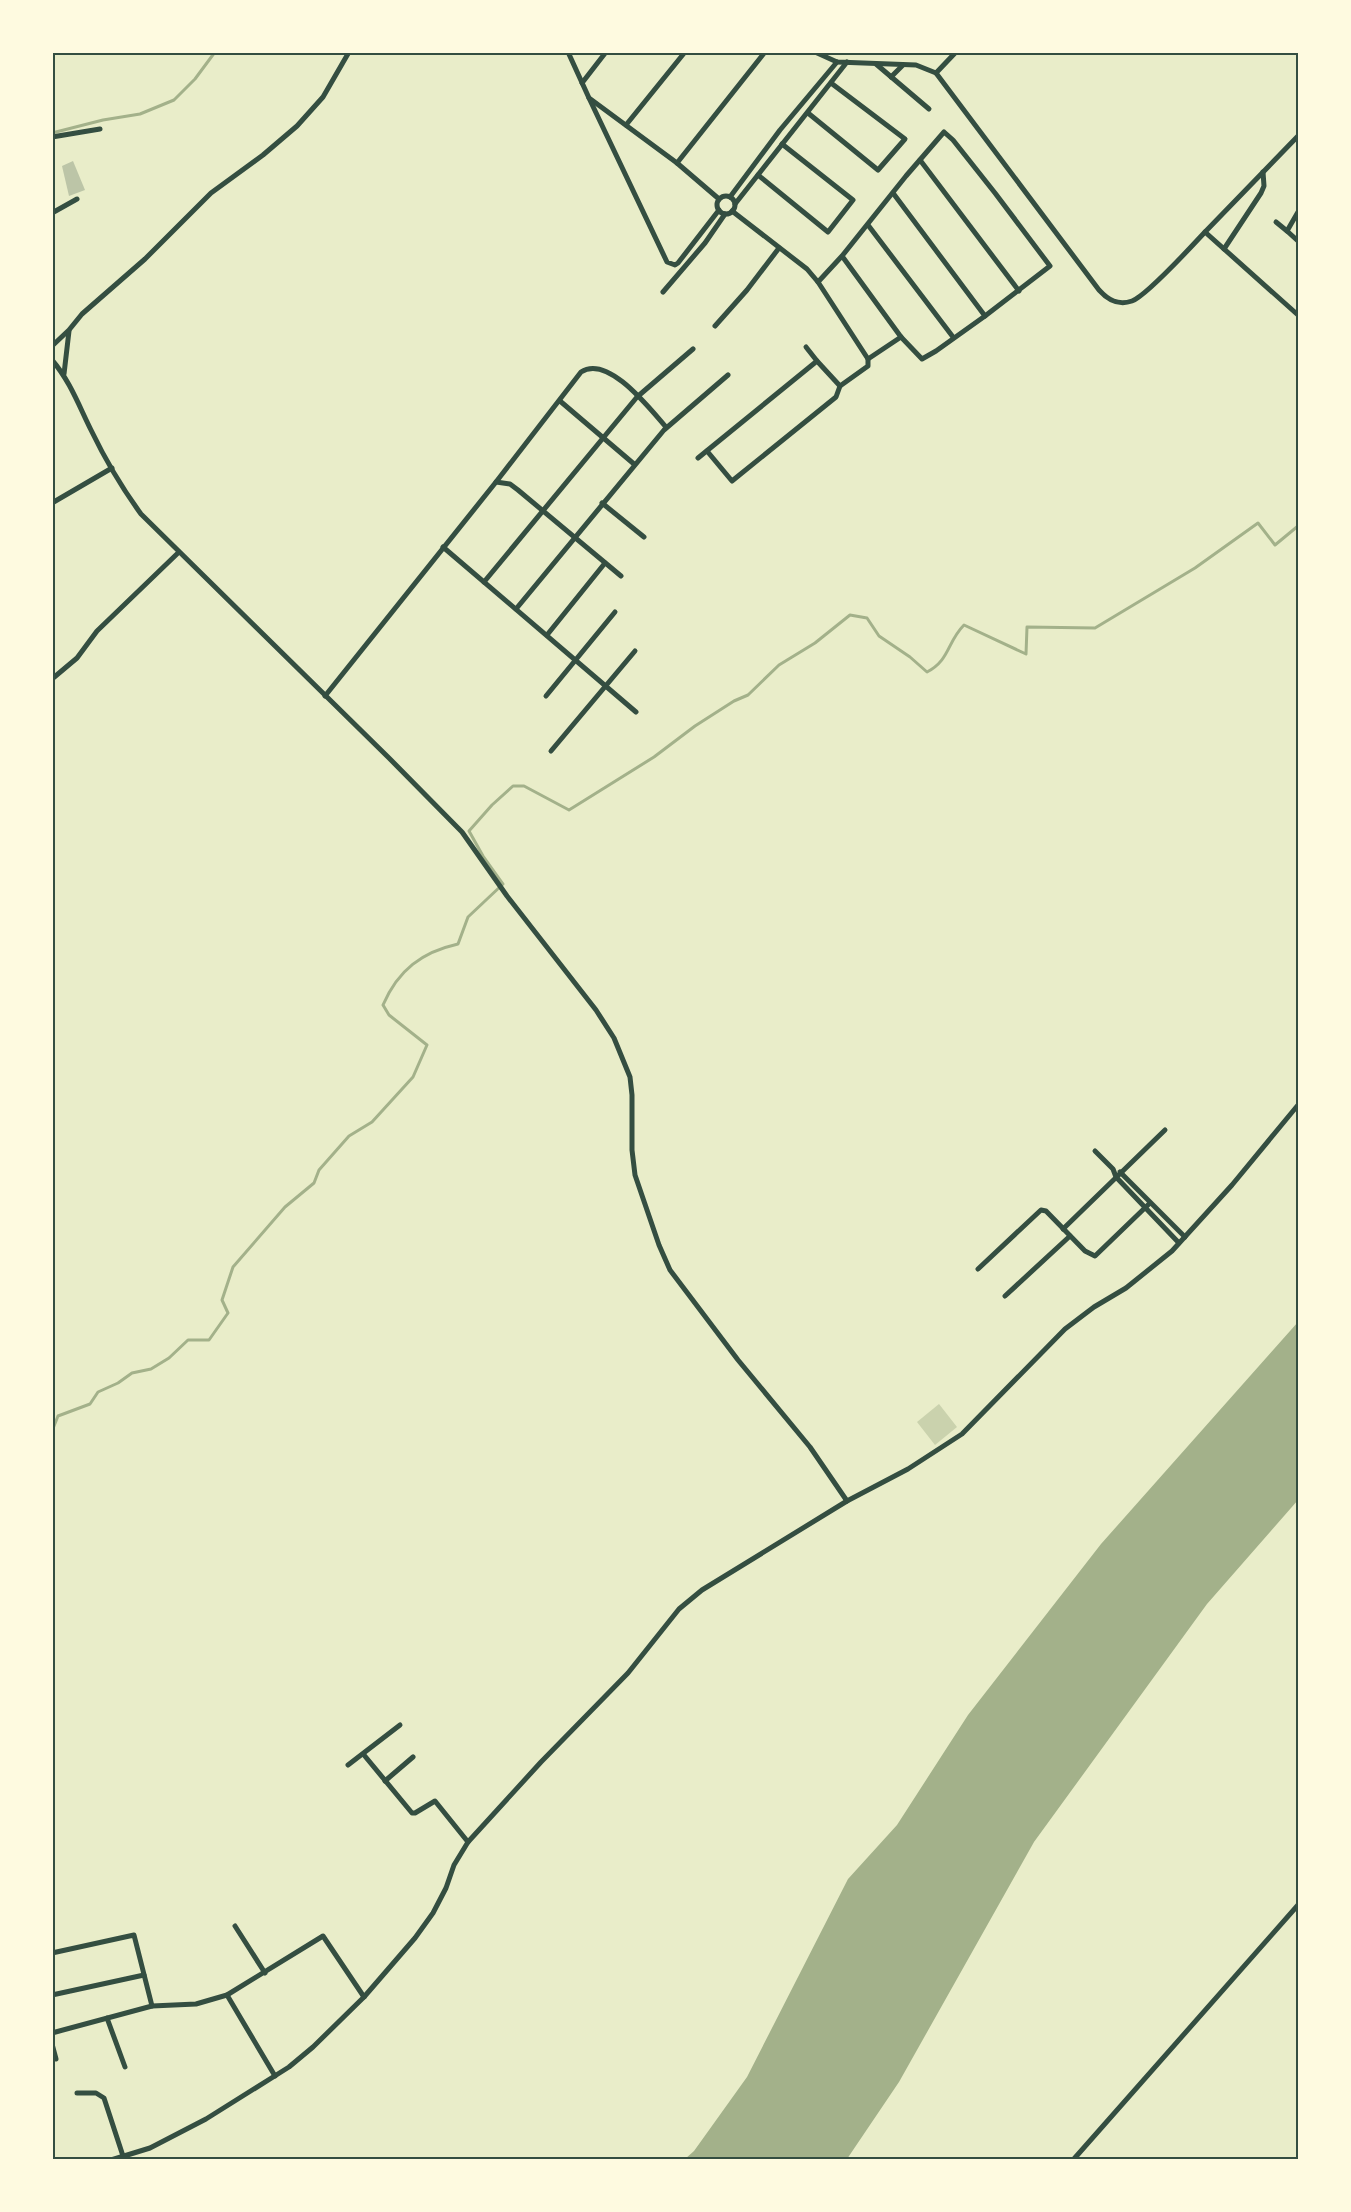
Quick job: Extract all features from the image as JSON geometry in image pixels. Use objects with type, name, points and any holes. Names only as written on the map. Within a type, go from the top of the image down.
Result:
[{"type":"street","points":[[52,346],[69,330],[81,314],[145,259],[211,193],[263,155],[297,126],[323,97],[349,52]]},
{"type":"street","points":[[568,52],[667,262],[675,265],[678,263],[718,210],[719,199]]},
{"type":"street","points":[[582,83],[606,52]]},
{"type":"street","points":[[626,125],[685,52]]},
{"type":"street","points":[[677,163],[765,52]]},
{"type":"street","points":[[815,52],[837,62],[916,65],[936,73],[1099,290],[1112,301],[1126,302],[1140,297],[1299,136]]},
{"type":"street","points":[[936,73],[956,52]]},
{"type":"street","points":[[730,197],[780,130],[837,62]]},
{"type":"street","points":[[663,292],[705,243],[725,214],[732,211],[735,204],[847,62]]},
{"type":"street","points":[[874,63],[929,109]]},
{"type":"street","points":[[891,77],[903,65]]},
{"type":"street","points":[[807,113],[878,170],[905,139],[831,83]]},
{"type":"street","points":[[590,98],[677,163],[719,199]]},
{"type":"street","points":[[52,137],[100,129]]},
{"type":"street","points":[[818,282],[944,132],[995,193],[1050,266],[985,316],[936,351],[922,358],[901,337],[842,256]]},
{"type":"street","points":[[758,176],[828,232],[854,200],[782,144]]},
{"type":"street","points":[[920,160],[1019,291]]},
{"type":"street","points":[[1224,249],[1261,193],[1264,186],[1263,172]]},
{"type":"street","points":[[893,193],[985,316]]},
{"type":"street","points":[[719,199],[730,197]]},
{"type":"street","points":[[730,197],[735,204]]},
{"type":"street","points":[[52,213],[77,199]]},
{"type":"street","points":[[718,210],[725,214]]},
{"type":"street","points":[[707,451],[732,481],[836,397],[840,386],[868,366],[868,359],[818,282],[807,269],[732,211]]},
{"type":"street","points":[[1287,231],[1299,212]]},
{"type":"street","points":[[1276,222],[1299,241]]},
{"type":"street","points":[[868,225],[953,337]]},
{"type":"street","points":[[1205,232],[1299,315]]},
{"type":"street","points":[[715,326],[780,248]]},
{"type":"street","points":[[64,374],[69,330]]},
{"type":"street","points":[[868,359],[901,337]]},
{"type":"street","points":[[806,347],[840,386]]},
{"type":"street","points":[[484,582],[637,396],[693,349]]},
{"type":"street","points":[[52,360],[64,374],[124,491],[141,514],[421,788],[462,832],[507,896],[539,934],[610,1030],[631,1083],[632,1150],[635,1175],[655,1235],[670,1270],[733,1353],[810,1447],[847,1501]]},
{"type":"street","points":[[698,458],[817,361]]},
{"type":"street","points":[[325,696],[587,368],[595,367],[614,374],[666,428]]},
{"type":"street","points":[[516,609],[666,428],[728,375]]},
{"type":"street","points":[[560,401],[634,464]]},
{"type":"street","points":[[52,502],[112,468]]},
{"type":"street","points":[[496,482],[510,484],[621,576]]},
{"type":"street","points":[[602,503],[644,537]]},
{"type":"street","points":[[443,547],[636,712]]},
{"type":"street","points":[[52,679],[77,658],[97,631],[179,552]]},
{"type":"street","points":[[547,635],[604,563]]},
{"type":"street","points":[[546,696],[615,612]]},
{"type":"street","points":[[551,751],[635,651]]},
{"type":"street","points":[[111,2160],[144,2150],[181,2133],[276,2076],[308,2052],[394,1965],[432,1913],[446,1888],[454,1865],[468,1842],[541,1762],[628,1673],[679,1609],[702,1590],[847,1501],[908,1469],[962,1434],[1065,1329],[1094,1307],[1126,1288],[1179,1243],[1232,1185],[1299,1105]]},
{"type":"street","points":[[1064,1229],[1165,1130]]},
{"type":"street","points":[[1095,1151],[1113,1169],[1116,1178],[1185,1237]]},
{"type":"street","points":[[1113,1169],[1122,1172],[1157,1220],[1179,1243]]},
{"type":"street","points":[[978,1269],[1041,1210],[1046,1211],[1085,1251],[1095,1256],[1147,1205]]},
{"type":"street","points":[[1157,1220],[1162,1215]]},
{"type":"street","points":[[1005,1296],[1070,1236]]},
{"type":"street","points":[[348,1765],[364,1755],[400,1725]]},
{"type":"street","points":[[364,1755],[413,1814],[435,1801],[468,1842]]},
{"type":"street","points":[[385,1781],[413,1757]]},
{"type":"street","points":[[1073,2160],[1299,1905]]},
{"type":"street","points":[[235,1926],[265,1972]]},
{"type":"street","points":[[52,1953],[134,1935],[152,2006]]},
{"type":"street","points":[[52,2033],[152,2006],[196,2004],[227,1995],[323,1936],[364,1997]]},
{"type":"street","points":[[52,1995],[144,1975]]},
{"type":"street","points":[[227,1995],[276,2076]]},
{"type":"street","points":[[107,2018],[125,2067]]},
{"type":"street","points":[[52,2044],[56,2059]]},
{"type":"street","points":[[77,2093],[96,2092],[104,2098],[123,2156]]},
{"type":"shaded area","points":[[1298,1322],[1298,1500],[1207,1604],[1034,1842],[899,2082],[847,2159],[685,2159],[694,2151],[747,2077],[848,1879],[897,1825],[968,1715],[1101,1544]]},
{"type":"shaded area","points":[[939,1404],[957,1427],[935,1445],[917,1422]]},
{"type":"building","points":[[73,161],[85,190],[69,196],[62,166]]},
{"type":"waterway","points":[[52,133],[103,120],[140,114],[174,100],[195,79],[215,52]]},
{"type":"waterway","points":[[52,1431],[58,1416],[90,1404],[98,1392],[118,1383],[132,1373],[151,1369],[169,1358],[188,1340],[209,1340],[228,1313],[222,1300],[233,1267],[285,1207],[314,1183],[319,1170],[349,1136],[372,1122],[413,1077],[427,1045],[389,1015],[383,1005],[396,982],[413,964],[433,952],[458,944],[468,917],[503,884],[469,831],[513,786],[524,786],[569,810],[654,757],[695,726],[734,701],[748,695],[779,665],[815,643],[850,615],[867,618],[879,636],[927,672],[940,662],[964,625],[1026,654],[1027,627],[1095,628],[1195,568],[1258,523],[1275,545],[1298,526]]}]
